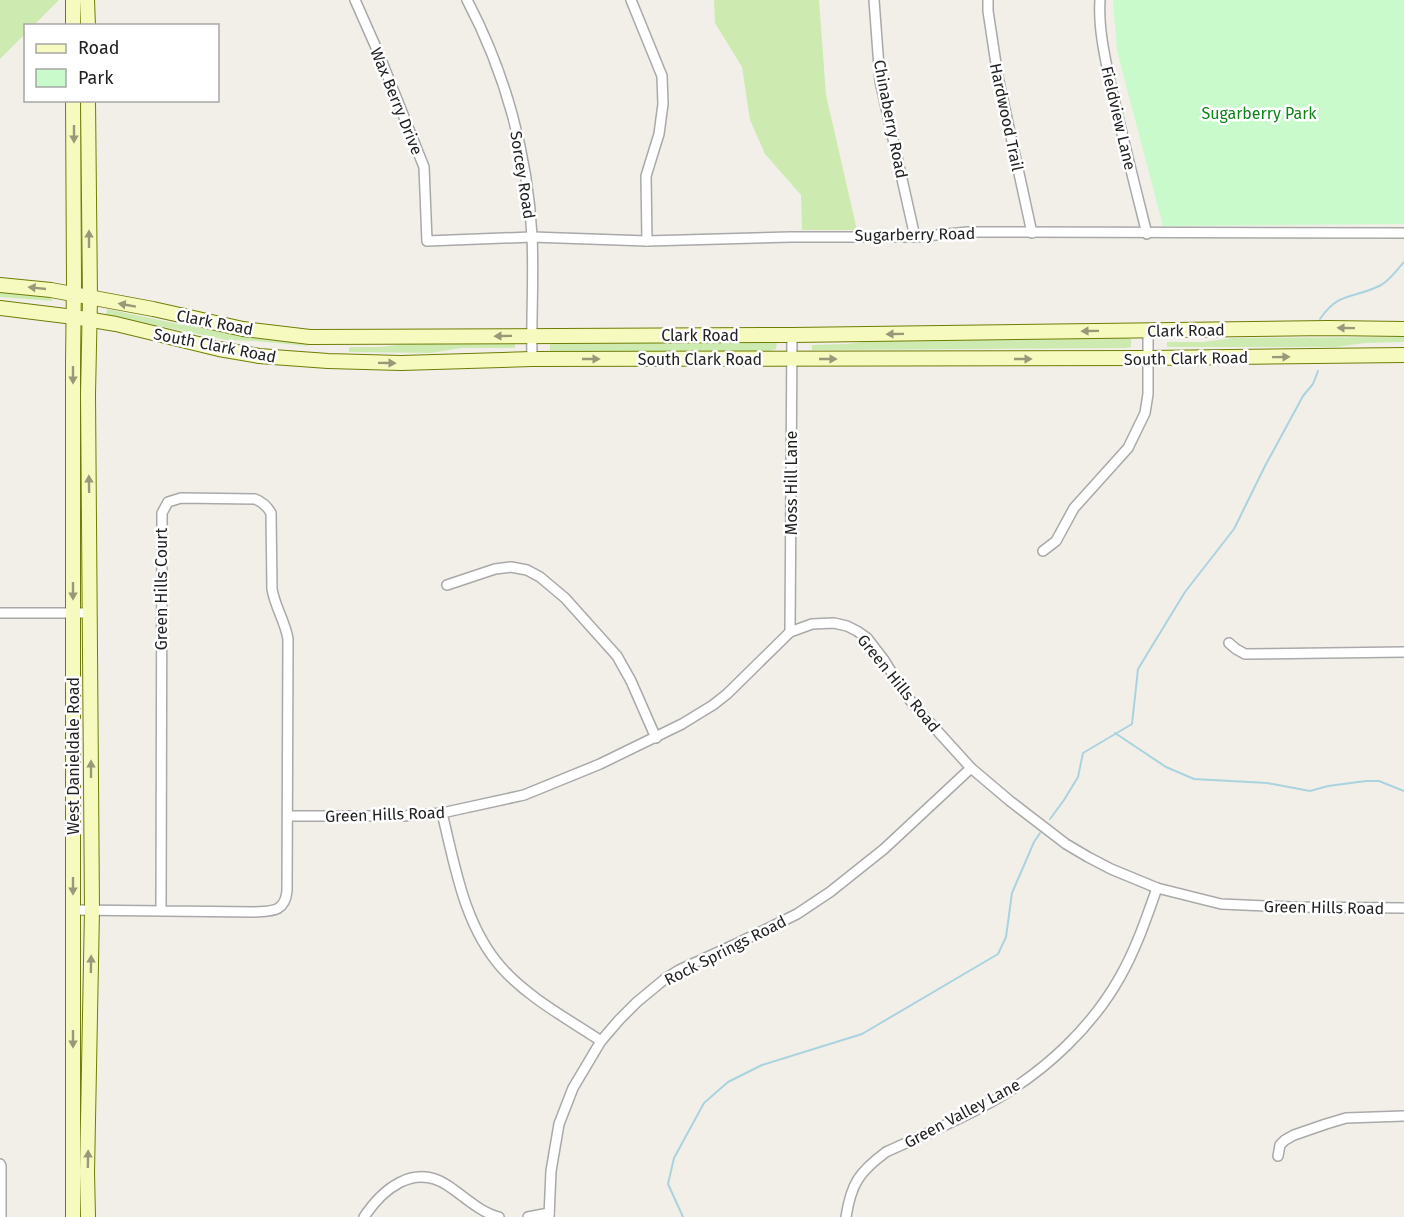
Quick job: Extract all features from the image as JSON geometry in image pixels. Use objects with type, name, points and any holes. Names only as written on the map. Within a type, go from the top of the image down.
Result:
[{"type":"main road","points":[[73,0],[73,24]]},
{"type":"main road","points":[[87,0],[87,24]]},
{"type":"main road","name":"West Danieldale Road","points":[[73,102],[73,1217]]},
{"type":"main road","name":"West Danieldale Road","points":[[88,102],[92,910],[88,1217]]},
{"type":"main road","name":"Clark Road","points":[[0,285],[51,290],[243,329],[330,338],[1404,329]]},
{"type":"main road","name":"South Clark Road","points":[[0,308],[74,316],[259,356],[328,361],[401,363],[532,359],[1148,358],[1404,355]]},
{"type":"main road","points":[[328,361],[330,338]]},
{"type":"main road","points":[[73,462],[89,460]]},
{"type":"main road","points":[[73,551],[90,551]]},
{"type":"main road","points":[[73,1006],[90,1006]]},
{"type":"main road","points":[[73,1112],[88,1112]]},
{"type":"street","name":"Wax Berry Drive","points":[[354,0],[378,52],[424,167],[427,241]]},
{"type":"street","name":"Sorcey Road","points":[[467,0],[500,74],[515,122],[529,195],[532,237],[532,359]]},
{"type":"street","points":[[631,0],[662,76],[663,104],[658,134],[646,176],[647,241]]},
{"type":"street","name":"Chinaberry Road","points":[[874,0],[880,81],[915,237]]},
{"type":"street","name":"Hardwood Trail","points":[[988,0],[998,77],[1032,233]]},
{"type":"street","name":"Fieldview Lane","points":[[1100,0],[1104,56],[1147,234]]},
{"type":"street","name":"Sugarberry Road","points":[[427,241],[532,237],[647,241],[790,237],[915,237],[968,232],[1404,233]]},
{"type":"street","points":[[1043,550],[1056,541],[1074,508],[1128,448],[1145,413],[1148,394],[1148,331]]},
{"type":"street","name":"Moss Hill Lane","points":[[790,632],[792,335]]},
{"type":"street","name":"Green Hills Court","points":[[73,910],[255,912],[273,911],[285,903],[288,816],[288,639],[272,588],[271,513],[261,501],[255,499],[181,498],[168,502],[161,519],[161,910]]},
{"type":"street","points":[[447,585],[495,569],[511,567],[526,570],[552,586],[617,656],[631,681],[656,738]]},
{"type":"street","points":[[0,613],[91,613]]},
{"type":"street","name":"Green Hills Road","points":[[288,816],[391,816],[442,813],[532,792],[600,764],[682,724],[727,694],[790,632],[812,624],[834,623],[847,626],[867,639],[913,704],[971,768],[1066,844],[1111,869],[1157,888],[1203,901],[1239,906],[1404,908]]},
{"type":"street","points":[[1228,643],[1245,654],[1404,652]]},
{"type":"street","name":"Rock Springs Road","points":[[549,1215],[551,1171],[559,1124],[573,1088],[601,1041],[637,1002],[679,970],[797,914],[830,892],[884,849],[971,768]]},
{"type":"street","points":[[442,813],[468,909],[488,951],[521,986],[601,1041]]},
{"type":"street","name":"Green Valley Lane","points":[[846,1217],[854,1187],[861,1174],[872,1162],[886,1152],[999,1097],[1031,1076],[1072,1039],[1109,996],[1120,978],[1142,932],[1157,888]]},
{"type":"street","points":[[1278,1156],[1280,1145],[1285,1140],[1326,1124],[1346,1118],[1404,1116]]},
{"type":"street","points":[[0,1164],[1,1217]]},
{"type":"street","points":[[364,1217],[378,1199],[398,1182],[423,1178],[444,1183],[478,1208],[499,1217]]},
{"type":"street","points":[[528,1217],[549,1215]]},
{"type":"green space","points":[[0,0],[59,0],[35,24],[24,24],[24,35],[0,59]]},
{"type":"green space","points":[[714,0],[819,0],[826,95],[857,230],[802,230],[801,195],[765,154],[750,120],[742,67],[715,23]]},
{"type":"green space","name":"Sugarberry Park","points":[[1113,0],[1404,0],[1404,224],[1163,226],[1117,51]]},
{"type":"green space","points":[[0,291],[53,296],[52,301],[0,297]]},
{"type":"green space","points":[[107,309],[183,325],[308,341],[308,346],[227,340],[106,315]]},
{"type":"green space","points":[[1404,337],[1404,342],[1365,343],[1336,347],[1167,347],[1167,342],[1203,342],[1234,338]]},
{"type":"green space","points":[[1131,339],[1131,347],[1127,348],[812,350],[812,345],[876,340]]},
{"type":"green space","points":[[777,342],[776,349],[770,351],[550,351],[550,344],[553,343]]},
{"type":"green space","points":[[415,343],[515,343],[515,348],[461,348],[431,353],[349,352],[351,347],[380,347]]},
{"type":"waterway","points":[[1320,319],[1334,303],[1341,299],[1384,283],[1404,262]]},
{"type":"waterway","points":[[1050,819],[1078,777],[1083,753],[1132,724],[1138,669],[1185,592],[1234,529],[1265,466],[1303,396],[1313,384],[1318,371]]},
{"type":"waterway","points":[[1115,733],[1166,767],[1194,779],[1267,783],[1310,791],[1328,786],[1379,781],[1404,791]]},
{"type":"waterway","points":[[683,1217],[668,1184],[674,1158],[704,1103],[728,1082],[762,1065],[862,1034],[998,954],[1006,937],[1012,893],[1040,833]]}]
